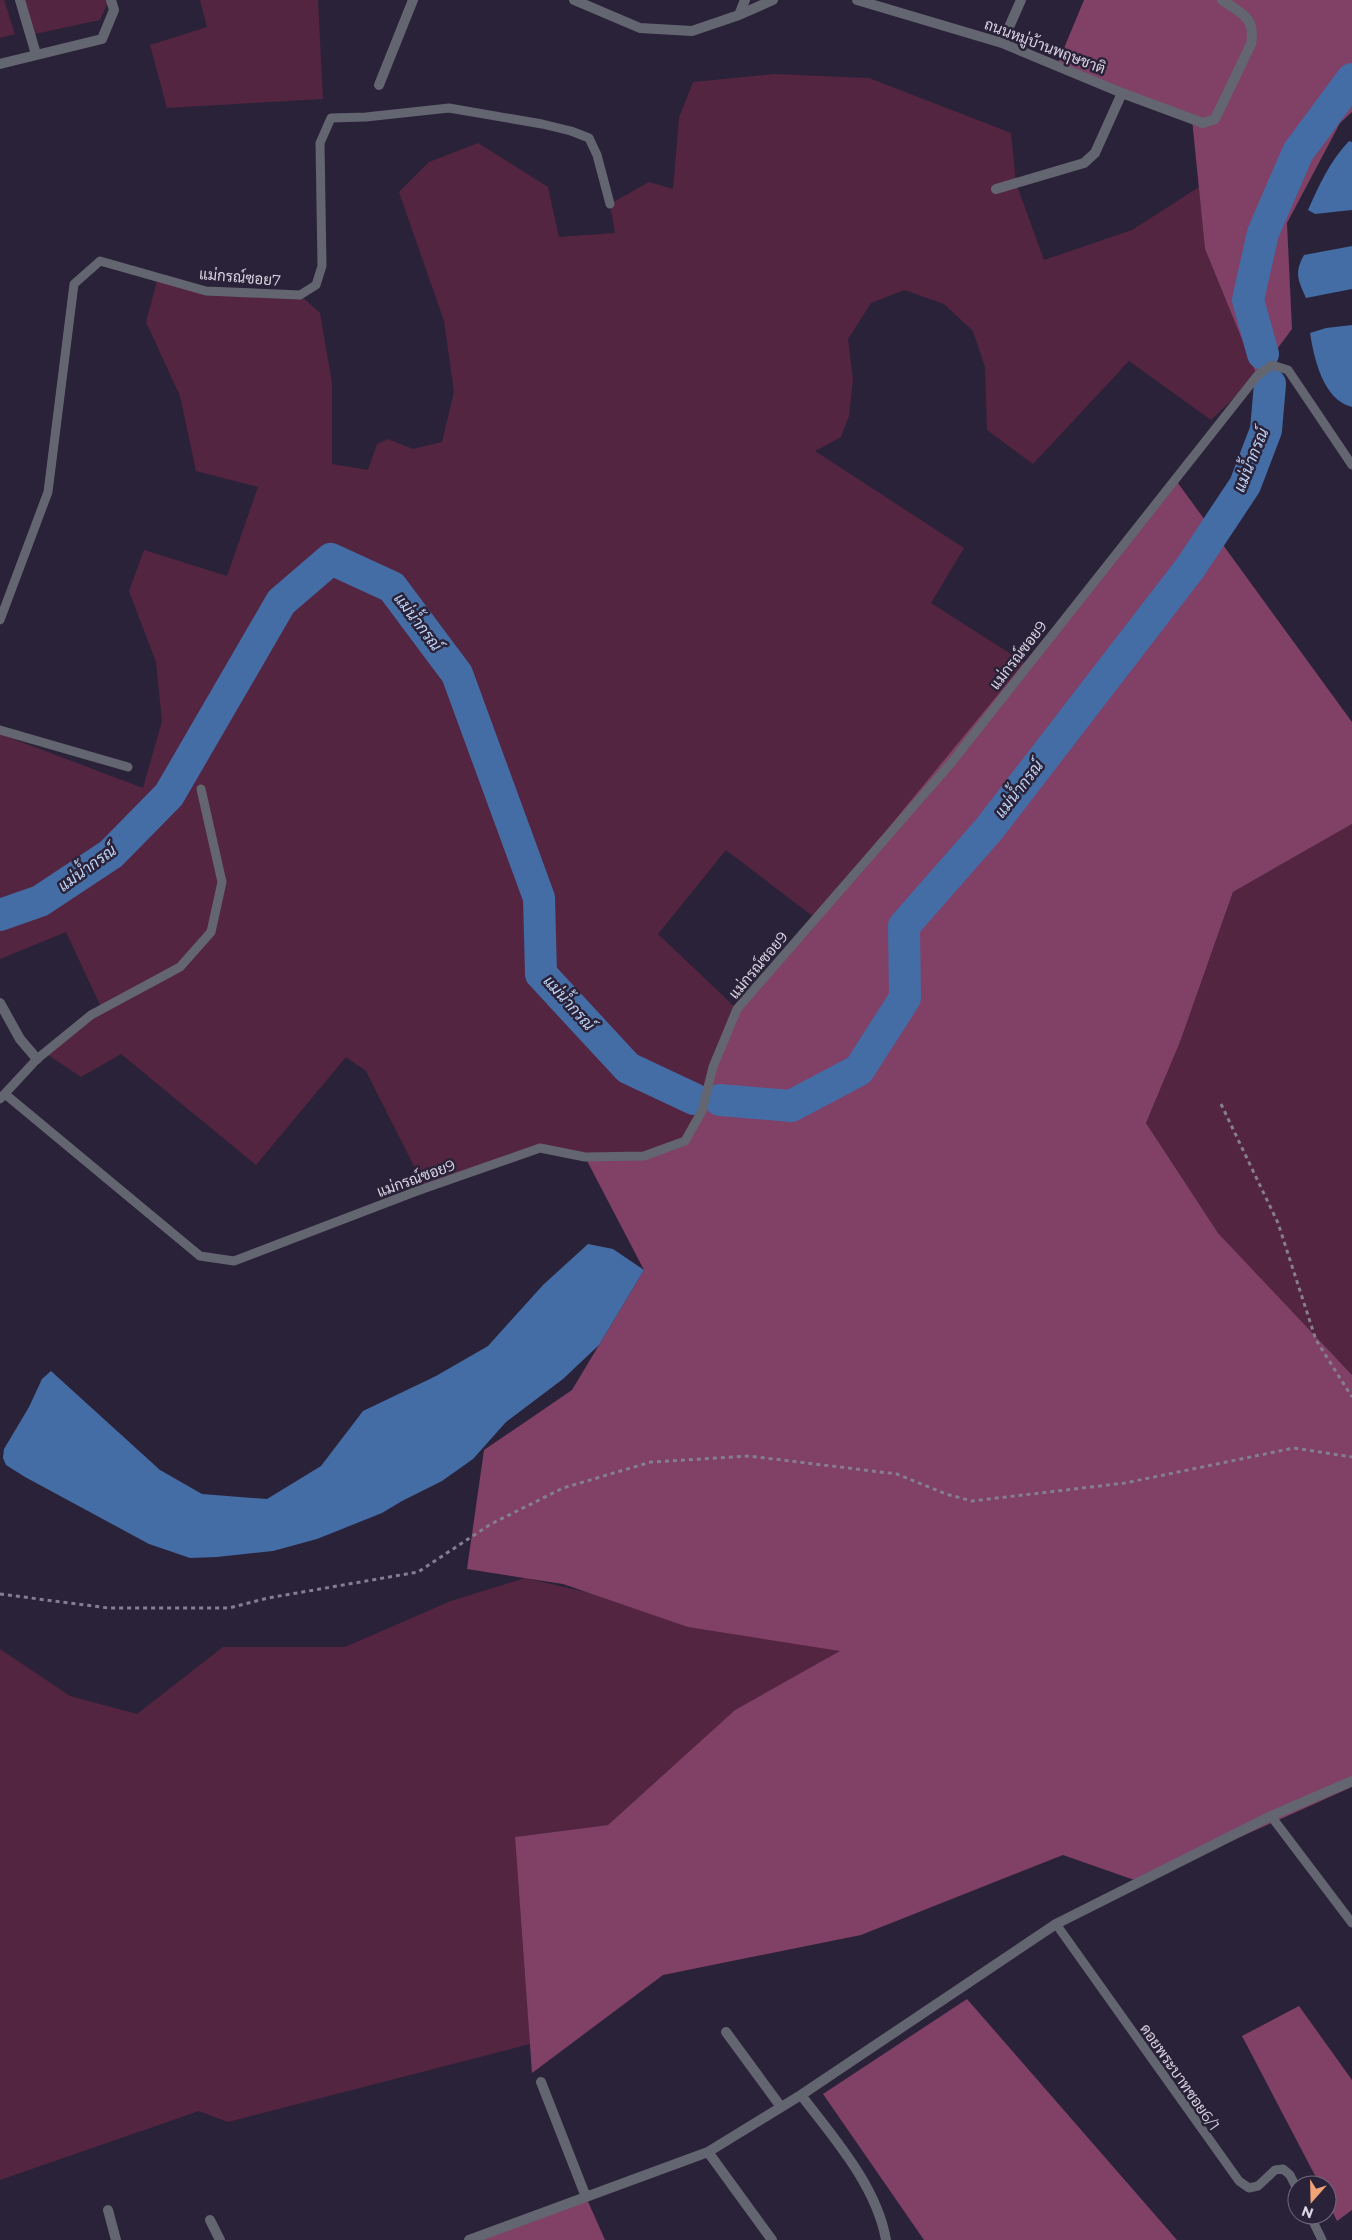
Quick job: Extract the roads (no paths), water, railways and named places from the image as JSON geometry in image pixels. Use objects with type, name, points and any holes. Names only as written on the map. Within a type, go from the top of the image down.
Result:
[{"type":"street","points":[[20,0],[36,54]]},
{"type":"street","points":[[0,64],[102,38],[114,10],[111,0]]},
{"type":"street","points":[[379,85],[413,0]]},
{"type":"street","points":[[574,0],[640,28],[692,31],[739,15],[772,0]]},
{"type":"street","points":[[599,11],[604,0]]},
{"type":"street","points":[[739,15],[745,0]]},
{"type":"street","name":"ถนนหมู่บ้านพฤษชาติ","points":[[857,0],[1002,42],[1122,93],[1203,123],[1215,119],[1251,44],[1254,30],[1248,18],[1222,0]]},
{"type":"street","points":[[1002,42],[1020,0]]},
{"type":"street","points":[[996,188],[1084,163],[1095,153],[1122,93]]},
{"type":"street","points":[[0,1004],[20,1039],[37,1059]]},
{"type":"street","points":[[469,2240],[708,2152],[801,2094],[1056,1924],[1272,1816],[1352,1781]]},
{"type":"street","points":[[726,2032],[781,2107]]},
{"type":"street","points":[[541,2082],[586,2197]]},
{"type":"street","points":[[801,2094],[851,2162],[877,2209],[886,2240]]},
{"type":"street","points":[[708,2152],[772,2240]]},
{"type":"street","points":[[108,2210],[116,2240]]},
{"type":"street","points":[[210,2220],[220,2240]]},
{"type":"lane","name":"แม่กรณ์ซอย7","points":[[0,620],[48,492],[74,284],[100,262],[206,291],[300,295],[316,285],[322,266],[320,143],[330,118],[366,117],[449,108],[542,124],[571,131],[589,138],[597,155],[610,204]]},
{"type":"lane","name":"แม่กรณ์ซอย9","points":[[3,1096],[200,1256],[234,1261],[417,1191],[540,1148],[585,1157],[644,1156],[685,1141],[702,1111],[713,1067],[737,1009],[951,762],[1257,376],[1272,365],[1288,370],[1352,465]]},
{"type":"lane","points":[[0,730],[128,767]]},
{"type":"lane","points":[[3,1096],[37,1059],[90,1015],[180,966],[211,932],[222,882],[201,789]]},
{"type":"lane","points":[[1272,1816],[1352,1923]]},
{"type":"lane","name":"ดอยพระบาทซอย6/1","points":[[1056,1924],[1238,2181],[1249,2188],[1258,2186],[1275,2170],[1283,2169],[1290,2175]]},
{"type":"lane","points":[[1315,2225],[1322,2240]]},
{"type":"water","points":[[1349,141],[1352,142],[1352,210],[1315,214],[1308,210],[1316,191],[1331,165]]},
{"type":"water","points":[[1352,246],[1352,289],[1306,298],[1298,276],[1299,267],[1304,255]]},
{"type":"water","points":[[1352,325],[1352,407],[1342,403],[1327,387],[1317,366],[1310,333],[1326,328]]},
{"type":"water","points":[[588,1244],[613,1249],[644,1270],[599,1345],[563,1379],[506,1422],[473,1459],[442,1481],[382,1513],[317,1539],[273,1551],[190,1558],[149,1544],[25,1477],[6,1465],[3,1458],[4,1449],[29,1407],[42,1379],[51,1371],[160,1470],[202,1494],[267,1499],[321,1466],[363,1411],[436,1376],[488,1346],[543,1285]]},
{"type":"waterway","name":"แม่น้ำกรณ์","points":[[1263,354],[1248,300],[1263,233],[1298,152],[1352,79]]},
{"type":"waterway","name":"แม่น้ำกรณ์","points":[[720,1100],[791,1106],[859,1070],[905,998],[904,926],[989,829],[1190,568],[1245,485],[1266,430],[1270,384]]},
{"type":"waterway","name":"แม่น้ำกรณ์","points":[[0,915],[40,901],[111,854],[169,795],[281,602],[331,559],[392,587],[457,674],[539,898],[541,974],[628,1068],[694,1099]]}]
